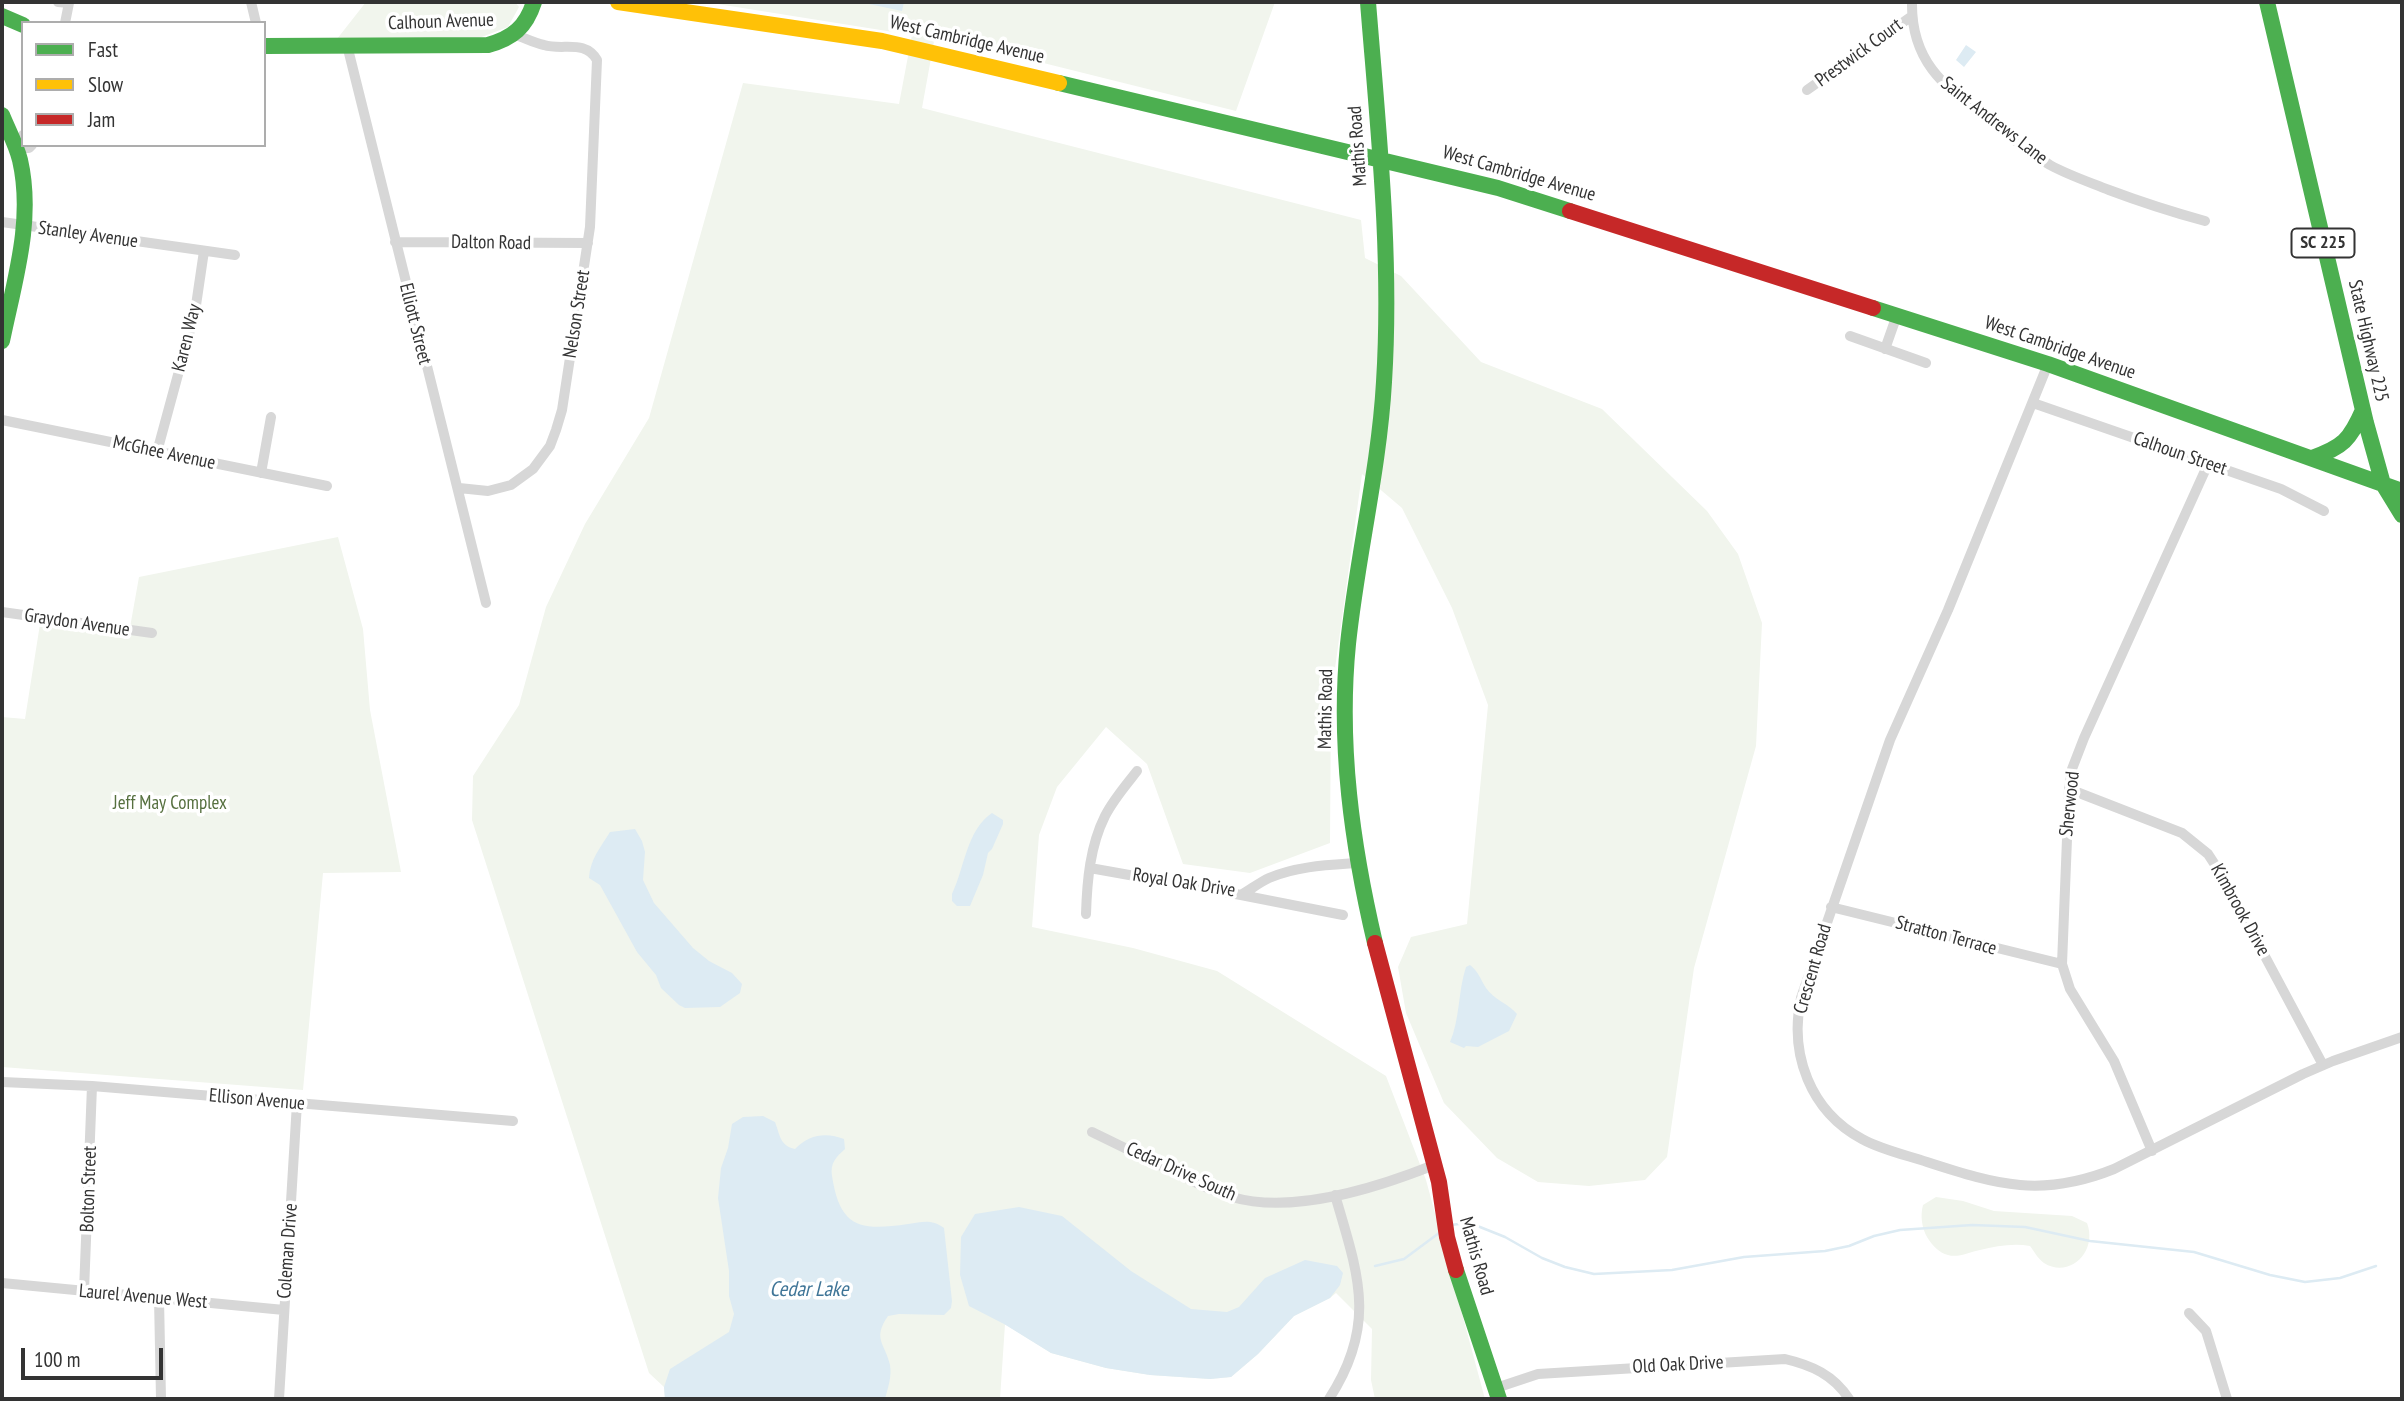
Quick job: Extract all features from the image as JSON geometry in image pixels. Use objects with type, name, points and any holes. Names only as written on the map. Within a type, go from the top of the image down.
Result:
[{"type":"main road","points":[[516,35],[531,13],[534,2]]},
{"type":"main road","name":"West Cambridge Avenue","points":[[618,2],[882,41],[1534,198],[2048,364],[2402,491]]},
{"type":"main road","name":"Mathis Road","points":[[1368,2],[1380,159],[1386,293],[1384,384],[1378,447],[1347,660],[1344,701],[1347,774],[1357,863],[1375,946],[1439,1182],[1440,1208],[1452,1255],[1497,1394]]},
{"type":"main road","name":"State Highway 225","points":[[2267,2],[2362,410],[2383,484],[2402,516]]},
{"type":"main road","points":[[2,16],[21,24]]},
{"type":"main road","name":"Calhoun Avenue","points":[[266,46],[488,45],[516,35]]},
{"type":"main road","points":[[2,115],[21,139]]},
{"type":"main road","points":[[2,341],[24,226],[21,163],[23,147]]},
{"type":"main road","points":[[2312,458],[2334,450],[2348,441],[2362,410]]},
{"type":"street","points":[[251,2],[256,21]]},
{"type":"street","name":"Saint Andrews Lane","points":[[1912,2],[1918,46],[1934,74],[1959,98],[2030,152],[2051,166],[2076,177],[2164,210],[2205,221]]},
{"type":"street","points":[[63,3],[65,21]]},
{"type":"street","name":"Prestwick Court","points":[[1807,90],[1912,16]]},
{"type":"street","name":"Calhoun Avenue","points":[[516,35],[546,46],[582,47],[590,50],[597,60],[598,72]]},
{"type":"street","name":"Elliott Street","points":[[347,45],[486,603]]},
{"type":"street","name":"Nelson Street","points":[[459,488],[488,491],[511,485],[533,469],[550,446],[562,410],[588,243],[598,72]]},
{"type":"street","name":"Stanley Avenue","points":[[2,222],[204,251]]},
{"type":"street","name":"Dalton Road","points":[[395,242],[588,243]]},
{"type":"street","points":[[204,251],[235,255]]},
{"type":"street","name":"Karen Way","points":[[157,452],[195,312],[204,251]]},
{"type":"street","points":[[1885,349],[1897,315]]},
{"type":"street","points":[[1850,336],[1926,363]]},
{"type":"street","name":"Crescent Road","points":[[2048,364],[1948,610],[1890,740],[1801,998],[1797,1041],[1801,1064],[1812,1090],[1827,1111],[1846,1129],[1884,1149],[1985,1181],[2018,1186],[2052,1185],[2085,1179],[2114,1169],[2323,1065],[2402,1037]]},
{"type":"street","name":"Calhoun Street","points":[[2033,403],[2281,489],[2324,511]]},
{"type":"street","points":[[261,473],[271,417]]},
{"type":"street","name":"McGhee Avenue","points":[[2,420],[327,486]]},
{"type":"street","name":"Sherwood","points":[[2152,1151],[2114,1061],[2070,989],[2062,964],[2069,789],[2072,769],[2084,738],[2208,464]]},
{"type":"street","name":"Graydon Avenue","points":[[2,612],[152,633]]},
{"type":"street","points":[[1086,914],[1095,839],[1105,814],[1137,771]]},
{"type":"street","name":"Kimbrook Drive","points":[[2069,789],[2173,829],[2191,839],[2207,854],[2221,874],[2323,1065]]},
{"type":"street","name":"Royal Oak Drive","points":[[1090,869],[1241,895],[1280,874],[1299,869],[1357,863]]},
{"type":"street","points":[[1241,895],[1343,915]]},
{"type":"street","name":"Stratton Terrace","points":[[1831,907],[2045,962],[2062,964]]},
{"type":"street","name":"Ellison Avenue","points":[[2,1082],[92,1086],[513,1121]]},
{"type":"street","name":"Bolton Street","points":[[84,1291],[92,1086]]},
{"type":"street","name":"Coleman Drive","points":[[279,1399],[297,1103]]},
{"type":"street","name":"Cedar Drive South","points":[[1092,1132],[1207,1188],[1261,1203],[1314,1201],[1434,1165]]},
{"type":"street","points":[[1329,1399],[1352,1351],[1360,1300],[1356,1264],[1335,1195]]},
{"type":"street","name":"Laurel Avenue West","points":[[2,1283],[284,1310]]},
{"type":"street","points":[[159,1298],[161,1399]]},
{"type":"street","points":[[2189,1313],[2206,1331],[2227,1399]]},
{"type":"street","name":"Old Oak Drive","points":[[1497,1394],[1538,1374],[1785,1359],[1827,1374],[1849,1399]]},
{"type":"green space","points":[[366,2],[515,2],[519,7],[508,27],[479,38],[337,39]]},
{"type":"green space","points":[[705,2],[1275,2],[1236,111],[935,36],[922,108],[1361,220],[1365,258],[1401,276],[1481,362],[1602,409],[1707,511],[1738,554],[1762,623],[1756,746],[1694,968],[1667,1157],[1645,1180],[1589,1186],[1538,1182],[1497,1158],[1444,1103],[1406,1013],[1398,967],[1411,937],[1467,924],[1488,705],[1452,608],[1402,508],[1362,474],[1331,697],[1330,843],[1250,873],[1183,864],[1147,764],[1106,727],[1057,787],[1039,835],[1032,927],[1133,948],[1217,971],[1386,1076],[1426,1180],[1485,1399],[1375,1399],[1371,1380],[1372,1329],[1336,1293],[1294,1316],[1258,1354],[1231,1377],[1210,1379],[1150,1375],[1106,1368],[1051,1353],[1005,1324],[1000,1399],[665,1399],[664,1387],[649,1373],[472,820],[473,776],[519,705],[546,607],[585,524],[649,418],[743,83],[899,104],[912,35]]},
{"type":"green space","name":"Jeff May Complex","points":[[338,537],[363,629],[370,710],[401,872],[323,873],[303,1090],[2,1067],[2,717],[25,719],[40,624],[129,633],[139,577]]},
{"type":"green space","points":[[1936,1197],[1963,1201],[1994,1211],[2072,1216],[2087,1223],[2089,1234],[2085,1253],[2079,1260],[2063,1268],[2044,1263],[2030,1246],[2024,1245],[1999,1246],[1948,1255],[1933,1246],[1923,1226],[1923,1205]]},
{"type":"water","points":[[904,2],[902,11],[869,4]]},
{"type":"water","points":[[1966,45],[1976,52],[1964,67],[1956,60]]},
{"type":"water","points":[[992,813],[1003,820],[1003,824],[988,853],[983,875],[970,906],[957,906],[952,901],[952,894],[971,839]]},
{"type":"water","points":[[635,829],[645,852],[643,880],[654,903],[693,948],[709,961],[732,973],[742,984],[740,993],[720,1007],[685,1008],[661,988],[656,975],[637,952],[600,885],[589,878],[594,859],[610,832]]},
{"type":"water","points":[[1470,965],[1489,992],[1517,1014],[1509,1031],[1478,1047],[1464,1048],[1450,1042],[1456,1024],[1463,976],[1466,967]]},
{"type":"water","name":"Cedar Lake","points":[[763,1116],[775,1122],[783,1143],[790,1148],[795,1149],[806,1140],[818,1136],[844,1139],[845,1149],[834,1161],[832,1176],[840,1206],[855,1222],[877,1227],[927,1222],[944,1228],[951,1308],[944,1315],[888,1316],[880,1336],[890,1369],[885,1399],[665,1399],[664,1387],[670,1369],[729,1332],[734,1314],[729,1296],[729,1271],[718,1198],[721,1168],[732,1124],[743,1117]]},
{"type":"water","points":[[1019,1207],[1062,1216],[1131,1271],[1191,1309],[1227,1312],[1239,1307],[1265,1278],[1305,1260],[1337,1266],[1343,1273],[1340,1285],[1330,1298],[1294,1316],[1258,1354],[1231,1377],[1210,1379],[1150,1375],[1106,1368],[1051,1353],[969,1306],[960,1275],[961,1237],[975,1214]]},
{"type":"waterway","points":[[1451,1225],[1466,1223],[1480,1227],[1505,1237],[1542,1258],[1594,1274],[1672,1270],[1744,1257],[1825,1251],[1900,1230],[1972,1225],[2025,1227],[2090,1241],[2194,1252],[2270,1275],[2305,1282],[2340,1278],[2376,1266]]},
{"type":"waterway","points":[[1375,1266],[1404,1259],[1439,1233]]},
{"type":"traffic: fast","points":[[266,46],[488,45],[505,39],[523,25],[534,2]]},
{"type":"traffic: fast","points":[[1368,2],[1383,192],[1386,334],[1378,448],[1348,644],[1345,720],[1349,795],[1375,943]]},
{"type":"traffic: fast","points":[[2267,2],[2366,423],[2383,484],[2402,515]]},
{"type":"traffic: fast","points":[[2,16],[21,24]]},
{"type":"traffic: fast","points":[[1059,83],[1498,188],[1570,211]]},
{"type":"traffic: fast","points":[[2,115],[20,160],[25,206],[21,251],[2,341]]},
{"type":"traffic: fast","points":[[1873,308],[2048,364],[2402,491]]},
{"type":"traffic: fast","points":[[2312,458],[2344,441],[2354,429],[2363,410]]},
{"type":"traffic: fast","points":[[1456,1270],[1499,1399]]},
{"type":"traffic: slow","points":[[618,2],[882,41],[1059,83]]},
{"type":"traffic: jam","points":[[1570,211],[1873,308]]},
{"type":"traffic: jam","points":[[1375,943],[1439,1182],[1447,1237],[1456,1270]]}]
